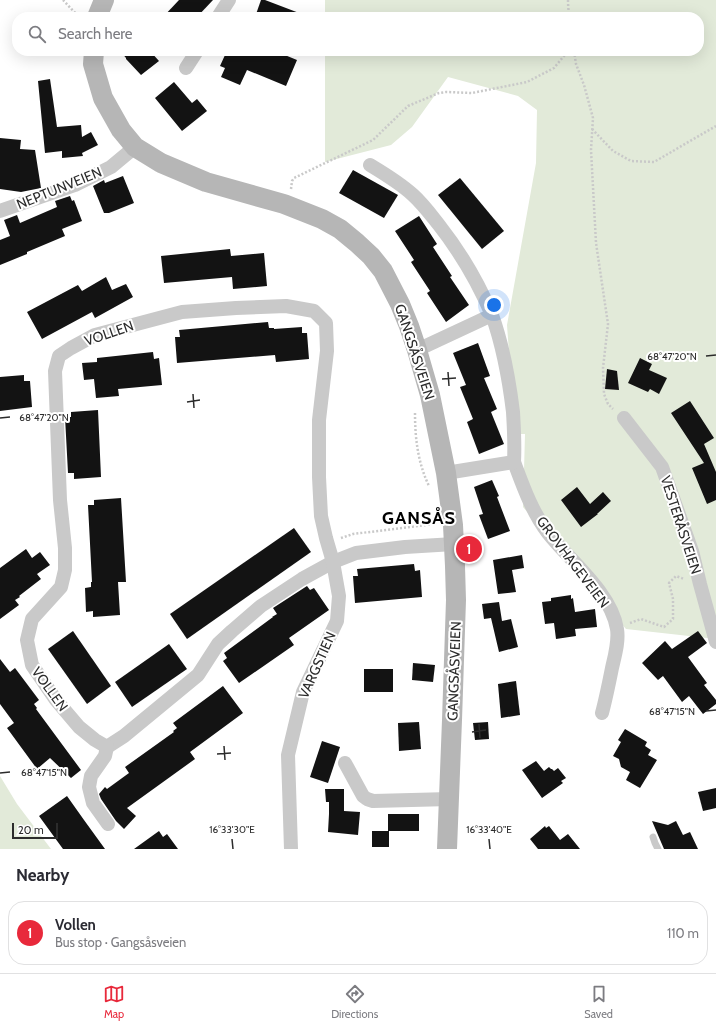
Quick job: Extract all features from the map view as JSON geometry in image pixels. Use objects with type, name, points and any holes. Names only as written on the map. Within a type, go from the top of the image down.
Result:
[{"type":"street","points":[[99,12],[104,0]]},
{"type":"street","points":[[221,12],[229,0]]},
{"type":"street","name":"GANGSÅSVEIEN","points":[[94,56],[93,64],[103,98],[121,130],[135,147],[160,163],[206,182],[284,204],[322,219],[340,230],[358,243],[383,271],[403,311],[417,350],[430,395],[446,473],[453,524],[456,566],[456,600],[447,849]]},
{"type":"street","points":[[186,68],[194,56]]},
{"type":"street","name":"NEPTUNVEIEN","points":[[0,212],[75,185],[112,167],[135,147]]},
{"type":"street","name":"GROVHAGEVEIEN","points":[[370,165],[413,195],[431,215],[456,248],[484,294],[504,354],[510,386],[515,445],[514,462],[537,516],[547,532],[595,586],[606,602],[617,629],[617,642],[602,713]]},
{"type":"street","name":"VOLLEN","points":[[107,747],[95,740],[79,727],[56,700],[32,665],[27,640],[32,619],[61,587],[65,570],[65,548],[60,500],[55,371],[59,356],[95,335],[182,312],[286,306],[314,311],[326,323],[327,351],[319,420],[319,477],[321,516],[333,562]]},
{"type":"street","points":[[417,350],[492,315]]},
{"type":"street","name":"VESTERÅSVEIEN","points":[[624,418],[662,467],[692,551],[716,642]]},
{"type":"street","points":[[446,473],[514,462]]},
{"type":"street","points":[[108,824],[93,803],[89,787],[91,776],[105,756],[107,747],[124,736],[198,675],[218,644],[262,606],[302,579],[333,562],[356,553],[405,547],[454,544]]},
{"type":"street","name":"VARGSTIEN","points":[[291,849],[288,755],[303,692],[337,621],[339,596],[333,562]]},
{"type":"street","points":[[345,764],[361,794],[367,799],[373,801],[450,799]]},
{"type":"lane","points":[[654,837],[658,849]]},
{"type":"path","points":[[63,0],[74,12]]},
{"type":"path","points":[[568,0],[569,12]]},
{"type":"path","points":[[284,204],[290,194],[292,181],[294,178],[373,140],[408,106],[439,93],[472,92],[527,82],[554,68],[564,56]]},
{"type":"path","points":[[575,56],[593,118],[591,150],[596,243],[608,324],[603,368],[604,394],[608,404],[624,418]]},
{"type":"path","points":[[592,129],[613,151],[631,161],[654,162],[716,126]]},
{"type":"path","points":[[415,406],[415,434],[420,464],[431,490]]},
{"type":"path","points":[[328,543],[352,534],[435,524],[438,521]]},
{"type":"path","points":[[617,629],[641,619],[664,627],[673,620],[673,598],[669,583],[676,576],[700,584]]},
{"type":"green space","points":[[325,0],[716,0],[716,639],[626,629],[523,507],[525,434],[515,434],[507,325],[536,163],[537,110],[518,96],[448,77],[412,127],[391,145],[325,162],[325,56],[704,56],[704,12],[325,12]]},
{"type":"green space","points":[[0,776],[17,804],[51,849],[0,849]]},
{"type":"building","points":[[179,0],[213,0],[202,12],[168,12]]},
{"type":"building","points":[[261,0],[265,0],[296,12],[257,12]]},
{"type":"building","points":[[124,56],[154,56],[159,61],[141,75]]},
{"type":"building","points":[[225,56],[287,56],[297,60],[286,86],[247,70],[240,85],[221,77],[225,68],[220,66]]},
{"type":"building","points":[[50,79],[57,127],[81,125],[82,137],[91,132],[98,145],[82,153],[83,156],[62,158],[62,151],[45,153],[38,81]]},
{"type":"building","points":[[174,82],[192,103],[197,99],[207,111],[182,131],[155,98]]},
{"type":"building","points":[[0,138],[21,140],[20,149],[35,150],[41,188],[21,192],[0,189]]},
{"type":"building","points":[[353,170],[398,195],[384,218],[339,193]]},
{"type":"building","points":[[123,176],[134,203],[109,213],[104,213],[93,186],[104,180],[105,183]]},
{"type":"building","points":[[460,178],[504,231],[482,249],[438,195]]},
{"type":"building","points":[[70,196],[72,201],[74,200],[82,221],[62,229],[65,236],[0,265],[0,240],[10,236],[4,220],[17,215],[20,223],[57,207],[55,201]]},
{"type":"building","points":[[419,216],[437,244],[433,247],[452,276],[450,277],[469,305],[446,322],[427,293],[430,291],[411,262],[414,260],[395,231]]},
{"type":"building","points":[[230,249],[231,256],[264,253],[267,286],[233,289],[232,277],[164,283],[161,256]]},
{"type":"building","points":[[106,277],[112,290],[126,284],[133,297],[95,318],[92,312],[42,339],[27,312],[78,285],[82,291]]},
{"type":"building","points":[[268,322],[269,328],[274,329],[302,327],[302,333],[307,333],[309,359],[276,362],[275,355],[177,363],[175,337],[180,337],[179,330]]},
{"type":"building","points":[[478,343],[490,376],[484,378],[497,409],[491,412],[504,444],[479,454],[467,422],[473,419],[460,387],[466,385],[453,353]]},
{"type":"building","points":[[153,352],[154,359],[159,358],[162,385],[118,389],[119,396],[96,398],[94,379],[84,380],[82,363],[97,362],[97,358]]},
{"type":"building","points":[[640,358],[652,364],[649,370],[667,378],[659,394],[650,389],[648,392],[628,383]]},
{"type":"building","points":[[607,369],[617,371],[619,390],[605,389]]},
{"type":"building","points":[[24,375],[24,381],[30,381],[32,407],[0,411],[0,377]]},
{"type":"building","points":[[690,401],[714,438],[704,444],[716,472],[716,500],[707,504],[692,468],[704,463],[671,413]]},
{"type":"building","points":[[98,410],[101,477],[74,479],[74,473],[68,473],[65,417],[71,417],[71,412]]},
{"type":"building","points":[[492,480],[499,496],[497,497],[510,531],[488,539],[479,515],[483,514],[474,487]]},
{"type":"building","points":[[577,487],[590,504],[603,492],[611,501],[598,514],[581,527],[561,500]]},
{"type":"building","points":[[121,498],[126,582],[118,582],[120,615],[93,617],[93,611],[86,612],[85,588],[91,587],[92,582],[88,505],[94,505],[94,500]]},
{"type":"building","points":[[294,528],[311,552],[187,639],[170,614]]},
{"type":"building","points":[[26,549],[32,558],[40,552],[50,565],[37,574],[41,579],[15,600],[19,605],[0,619],[0,568]]},
{"type":"building","points":[[522,555],[524,568],[512,570],[516,592],[498,594],[493,560]]},
{"type":"building","points":[[414,564],[415,571],[420,570],[422,597],[355,603],[353,576],[358,576],[357,569]]},
{"type":"building","points":[[307,586],[310,590],[314,588],[329,610],[289,638],[294,645],[239,683],[223,661],[227,658],[224,653],[277,614],[273,608]]},
{"type":"building","points":[[571,595],[571,599],[573,598],[575,612],[595,609],[597,627],[575,629],[576,636],[556,639],[554,623],[545,624],[542,602],[551,601],[551,598]]},
{"type":"building","points":[[499,602],[502,621],[511,619],[518,647],[499,652],[491,618],[484,619],[482,604]]},
{"type":"building","points":[[73,631],[111,686],[87,704],[48,649]]},
{"type":"building","points":[[698,631],[707,643],[688,657],[707,683],[704,685],[716,700],[716,704],[703,714],[689,696],[682,702],[663,676],[658,680],[642,663],[665,641],[672,649]]},
{"type":"building","points":[[169,644],[187,669],[132,707],[115,682]]},
{"type":"building","points":[[0,659],[10,672],[15,668],[39,700],[34,704],[37,708],[36,709],[81,770],[71,778],[50,758],[37,769],[7,728],[14,723],[0,704]]},
{"type":"building","points":[[413,663],[435,665],[433,682],[412,680]]},
{"type":"building","points":[[364,669],[393,669],[393,692],[364,692]]},
{"type":"building","points":[[516,681],[520,715],[501,718],[498,684]]},
{"type":"building","points":[[223,686],[243,713],[190,752],[195,759],[127,808],[136,816],[124,829],[116,821],[99,794],[105,787],[107,789],[129,773],[125,767],[174,732],[173,731],[177,728],[173,723]]},
{"type":"building","points":[[419,722],[421,749],[399,751],[398,723]]},
{"type":"building","points":[[488,722],[489,739],[475,740],[473,723]]},
{"type":"building","points":[[625,729],[647,742],[645,746],[651,750],[648,755],[657,760],[640,788],[626,780],[630,772],[621,767],[619,759],[613,756],[621,742],[618,740]]},
{"type":"building","points":[[322,741],[340,747],[328,783],[310,777]]},
{"type":"building","points":[[536,761],[544,771],[549,767],[554,771],[558,768],[566,778],[561,781],[563,783],[542,798],[522,770]]},
{"type":"building","points":[[716,788],[716,808],[703,811],[698,792]]},
{"type":"building","points":[[325,789],[344,789],[344,811],[360,812],[358,835],[328,832],[329,802],[326,802]]},
{"type":"building","points":[[67,796],[105,849],[63,849],[39,816]]},
{"type":"building","points":[[388,814],[419,814],[419,831],[389,831],[389,847],[372,847],[372,831],[388,831]]},
{"type":"building","points":[[652,821],[668,825],[676,821],[683,835],[690,832],[698,849],[664,849]]},
{"type":"building","points":[[545,826],[546,828],[549,826],[560,840],[568,834],[580,849],[538,849],[530,839]]},
{"type":"building","points":[[159,831],[163,837],[167,834],[178,849],[134,849]]},
{"type":"place","name":"Vollen","points":[[469,549]]},
{"type":"district","name":"GANSÅS","points":[[419,518]]}]
